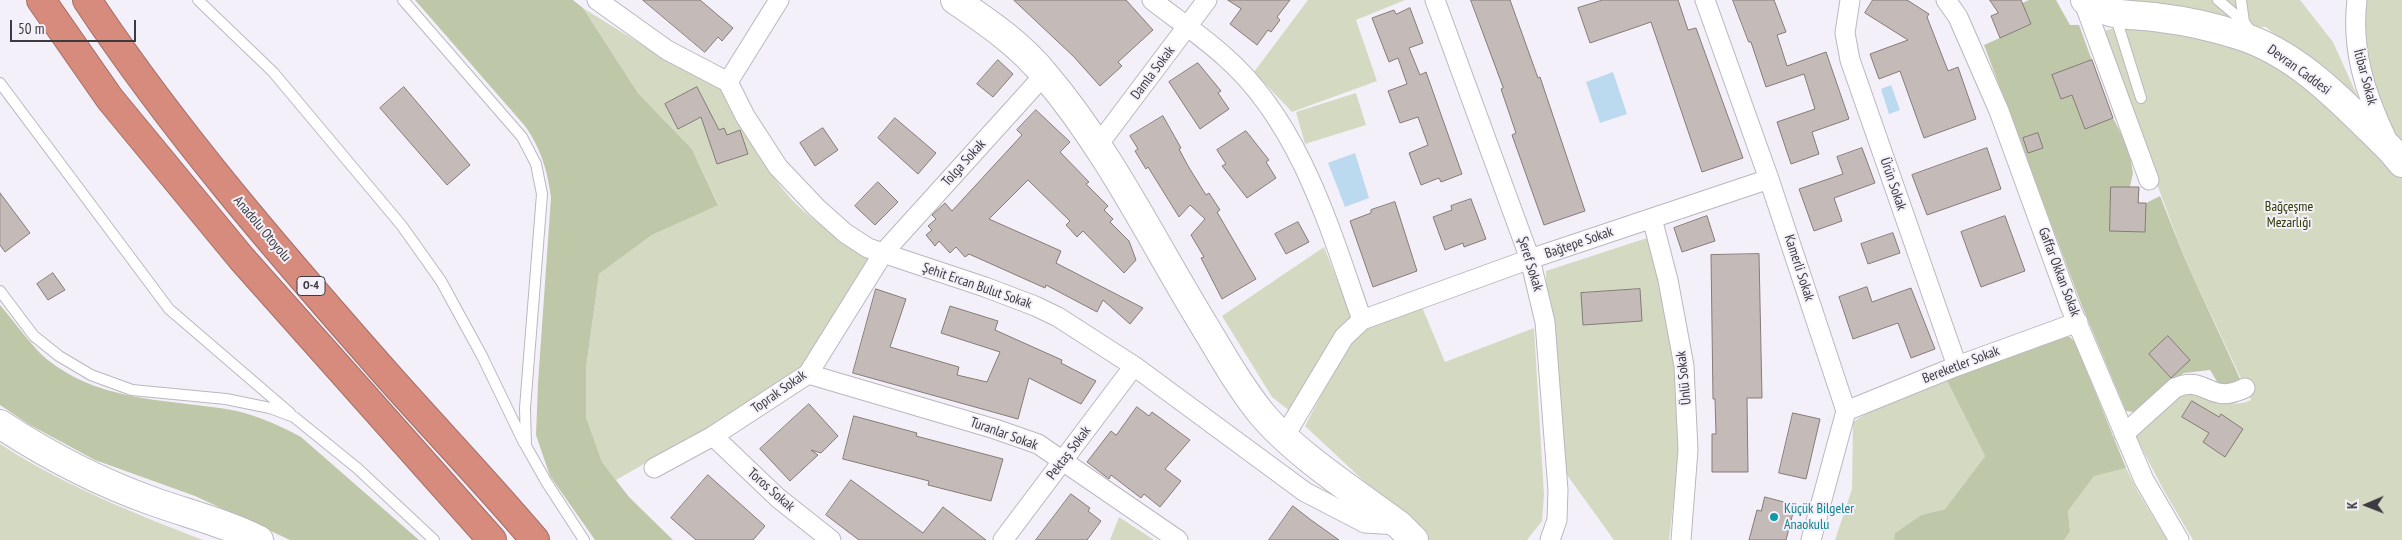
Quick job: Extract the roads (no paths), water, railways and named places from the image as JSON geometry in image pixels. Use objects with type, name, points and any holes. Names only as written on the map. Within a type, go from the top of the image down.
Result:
[{"type":"highway","name":"O-4","points":[[41,0],[110,99],[242,259],[492,540]]},
{"type":"highway","name":"Anadolu Otoyolu","points":[[94,10],[193,146],[261,229],[382,369],[535,540]]},
{"type":"main road","name":"Devran Caddesi","points":[[2084,0],[2102,11],[2115,15],[2175,20],[2238,35],[2252,32],[2309,74],[2397,156]]},
{"type":"main road","points":[[964,2],[1008,39],[1045,74],[1098,145],[1232,372],[1257,408],[1284,437],[1401,535]]},
{"type":"main road","points":[[0,424],[50,454],[151,501],[221,540]]},
{"type":"main road","points":[[151,501],[260,540]]},
{"type":"street","points":[[597,0],[667,50],[728,82],[779,0]]},
{"type":"street","points":[[1152,0],[1225,56],[1242,74],[1288,137],[1323,211],[1362,320]]},
{"type":"street","name":"Damla Sokak","points":[[1098,145],[1207,0]]},
{"type":"street","name":"Şeref Sokak","points":[[1435,0],[1530,259],[1541,303],[1546,336],[1558,490],[1555,539]]},
{"type":"street","name":"Kamerli Sokak","points":[[1706,0],[1769,179],[1846,411]]},
{"type":"street","name":"Ürün Sokak","points":[[1850,0],[1845,33],[1850,60],[1957,366]]},
{"type":"street","name":"Gaffar Okkan Sokak","points":[[1946,0],[1958,17],[2000,110],[2078,322],[2124,434],[2144,480],[2180,540]]},
{"type":"street","points":[[2084,0],[2148,180]]},
{"type":"street","name":"İtibar Sokak","points":[[2357,0],[2356,42],[2359,67],[2368,95],[2397,156]]},
{"type":"street","name":"Tolga Sokak","points":[[884,252],[1045,74]]},
{"type":"street","name":"Şehit Ercan Bulut Sokak","points":[[728,82],[760,142],[793,183],[845,233],[868,248],[1035,306],[1081,331],[1134,366],[1305,492],[1365,523],[1401,535]]},
{"type":"street","name":"Bağtepe Sokak","points":[[1284,437],[1344,337],[1362,320],[1530,259],[1769,179]]},
{"type":"street","name":"Ünlü Sokak","points":[[1652,218],[1668,280],[1684,366],[1688,450],[1681,540]]},
{"type":"street","name":"Toprak Sokak","points":[[654,468],[713,436],[808,374],[884,252]]},
{"type":"street","name":"Bereketler Sokak","points":[[1846,411],[1957,366],[2078,322]]},
{"type":"street","name":"Pektaş Sokak","points":[[1003,540],[1134,366]]},
{"type":"street","name":"Turanlar Sokak","points":[[808,374],[1019,436],[1038,444],[1178,540]]},
{"type":"street","points":[[2124,434],[2175,388],[2184,384],[2197,384],[2215,394],[2222,395],[2245,388]]},
{"type":"street","points":[[1811,540],[1846,411]]},
{"type":"street","name":"Toros Sokak","points":[[713,436],[778,498],[831,540]]},
{"type":"lane","points":[[200,0],[273,72],[402,226],[441,281],[482,356],[546,483],[584,540]]},
{"type":"lane","points":[[403,0],[522,136],[536,164],[542,194],[525,408],[526,446]]},
{"type":"lane","points":[[2218,0],[2252,32]]},
{"type":"lane","points":[[2241,0],[2252,32]]},
{"type":"lane","points":[[2115,15],[2141,98]]},
{"type":"lane","points":[[0,84],[169,309],[294,417],[357,468],[434,540]]},
{"type":"lane","points":[[0,291],[34,336],[59,356],[91,375],[132,390],[226,399],[270,408],[294,417]]},
{"type":"water","points":[[1613,72],[1627,114],[1600,123],[1586,82]]},
{"type":"water","points":[[1891,85],[1900,110],[1889,114],[1881,89]]},
{"type":"water","points":[[1355,153],[1369,198],[1345,207],[1328,163]]},
{"type":"place","name":"Küçük Bilgeler Anaokulu","points":[[1774,517]]},
{"type":"park label","name":"Bağçeşme Mezarlığı","points":[[2289,216]]}]
